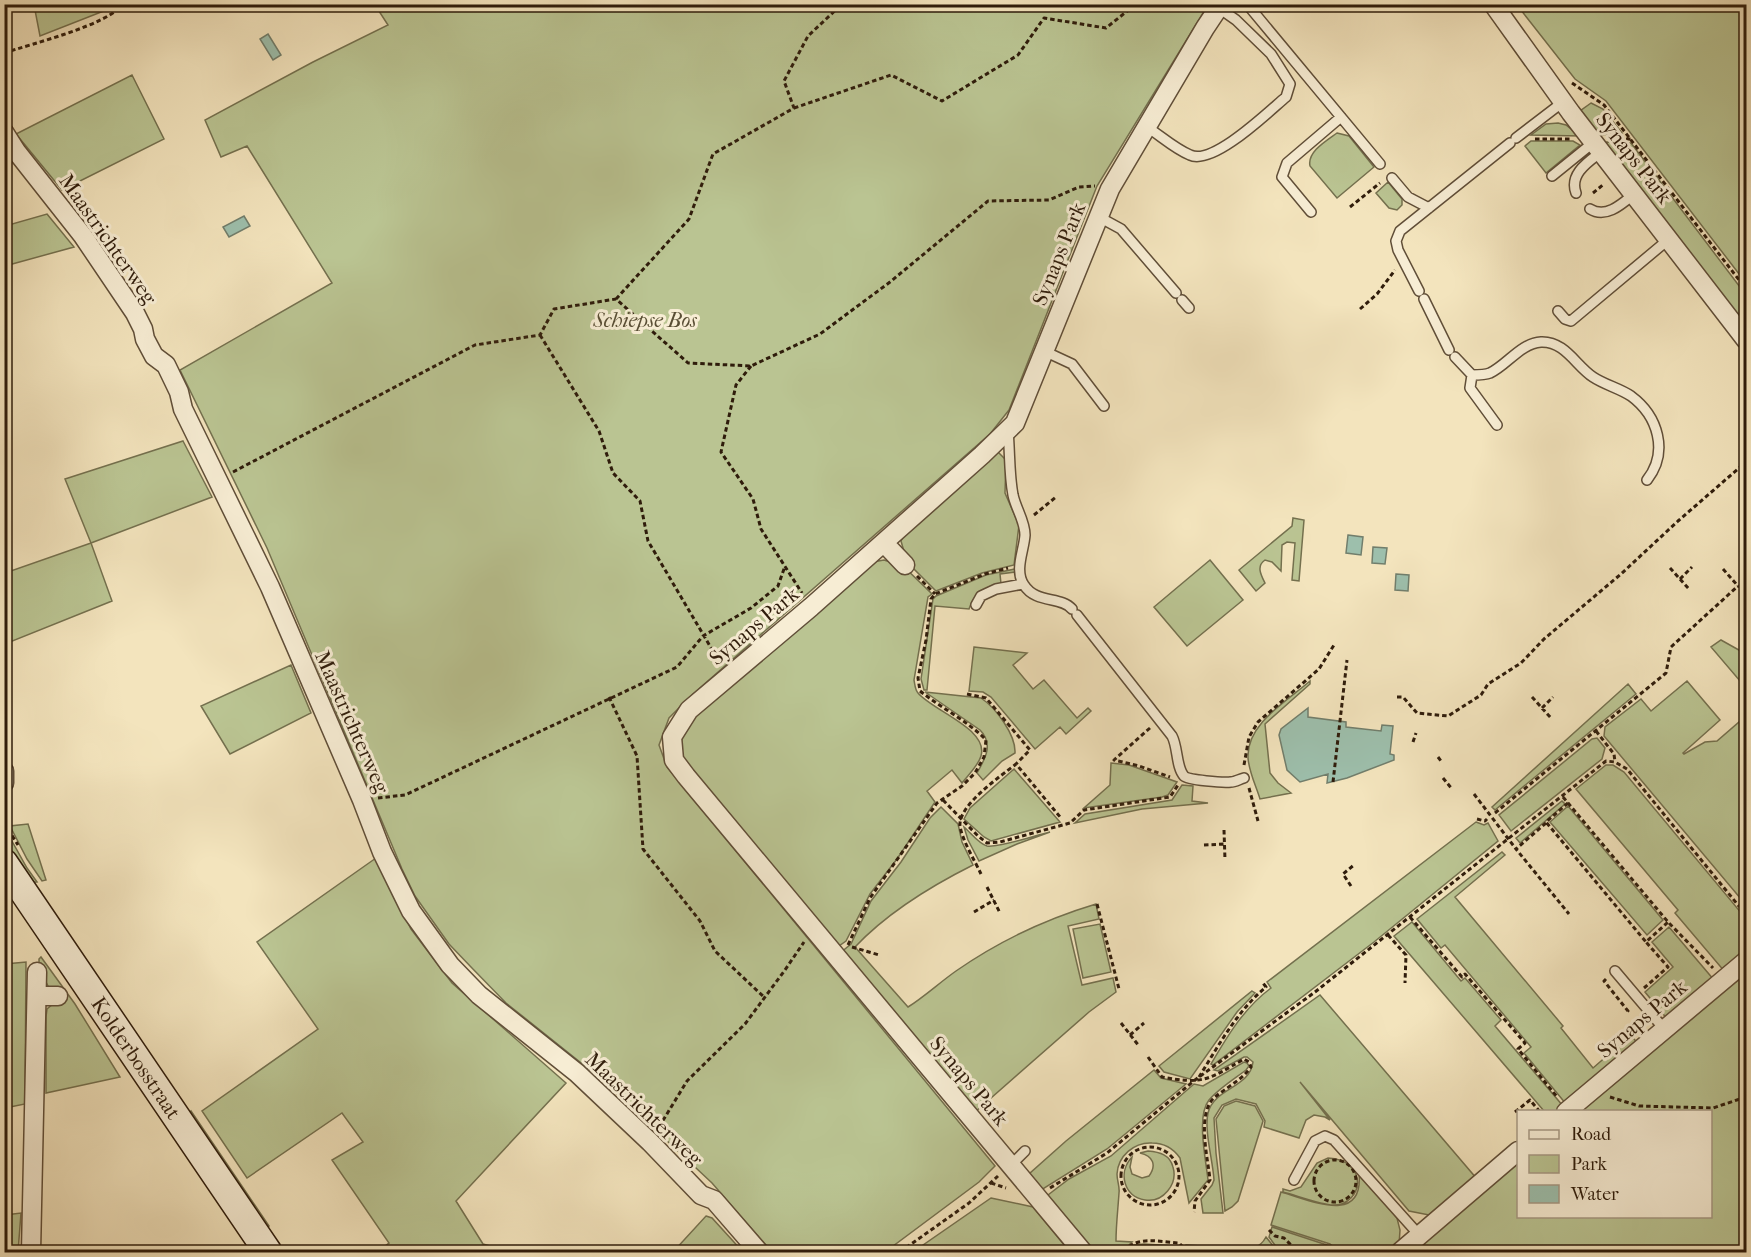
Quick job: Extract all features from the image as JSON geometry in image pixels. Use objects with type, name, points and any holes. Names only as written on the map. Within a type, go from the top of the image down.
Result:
[{"type":"main road","name":"Kolderbosstraat","points":[[4,863],[268,1252]]},
{"type":"street","name":"Synaps Park","points":[[1493,4],[1563,102],[1745,339]]},
{"type":"street","name":"Synaps Park","points":[[1083,1252],[1010,1166],[841,950],[813,928],[674,760],[672,736],[689,710],[884,543],[1015,423],[1110,189],[1220,6]]},
{"type":"street","name":"Maastrichterweg","points":[[4,132],[16,151],[83,236],[135,313],[154,356],[166,365],[179,392],[183,410],[270,587],[362,800],[382,852],[411,911],[450,965],[479,995],[578,1073],[701,1195],[714,1200],[759,1252]]},
{"type":"street","points":[[884,543],[904,565]]},
{"type":"street","points":[[4,771],[4,783]]},
{"type":"street","name":"Synaps Park","points":[[1568,1110],[1746,961]]},
{"type":"street","points":[[31,1252],[37,972]]},
{"type":"street","points":[[37,996],[58,996]]},
{"type":"street","points":[[1400,1252],[1517,1152]]},
{"type":"lane","points":[[1247,4],[1380,164]]},
{"type":"lane","points":[[1147,127],[1191,157],[1203,156],[1221,150],[1286,98],[1290,84],[1271,54],[1220,6]]},
{"type":"lane","points":[[1563,102],[1400,231],[1396,241],[1398,250],[1452,354],[1472,375],[1489,374],[1531,344],[1542,342],[1555,344],[1594,378],[1632,396],[1652,419],[1659,434],[1655,470],[1647,480]]},
{"type":"lane","points":[[1311,212],[1282,177],[1287,163],[1341,117]]},
{"type":"lane","points":[[1552,176],[1596,143]]},
{"type":"lane","points":[[1576,193],[1574,182],[1596,143]]},
{"type":"lane","points":[[1388,179],[1408,197],[1430,208]]},
{"type":"lane","points":[[1590,210],[1602,213],[1614,209],[1634,194]]},
{"type":"lane","points":[[1098,217],[1120,229],[1182,301]]},
{"type":"lane","points":[[1558,311],[1565,319],[1571,321],[1669,239]]},
{"type":"lane","points":[[1044,351],[1072,364],[1104,406]]},
{"type":"lane","points":[[1472,375],[1470,388],[1497,425]]},
{"type":"lane","points":[[1008,430],[1011,483],[1015,507],[1024,524],[1025,537],[1019,565],[1023,584],[1042,599],[1068,604],[1160,720],[1177,745],[1179,764],[1184,776],[1190,779],[1231,783],[1244,778]]},
{"type":"lane","points":[[976,605],[981,596],[996,589],[1023,584]]},
{"type":"lane","points":[[1615,971],[1665,1030]]},
{"type":"lane","points":[[1293,1180],[1315,1141],[1325,1136],[1334,1140],[1420,1236]]},
{"type":"lane","points":[[1010,1166],[1025,1151]]},
{"type":"path","points":[[4,53],[85,27],[119,11],[123,4]]},
{"type":"path","points":[[794,108],[784,81],[808,36],[842,4]]},
{"type":"path","points":[[540,335],[554,309],[616,299],[689,219],[713,154],[794,108],[891,75],[942,101],[1018,55],[1044,18],[1106,28],[1136,4]]},
{"type":"path","points":[[1604,105],[1746,289]]},
{"type":"path","points":[[1530,139],[1596,143],[1631,139]]},
{"type":"path","points":[[1350,207],[1388,179]]},
{"type":"path","points":[[1593,193],[1610,179]]},
{"type":"path","points":[[811,607],[761,529],[753,499],[721,452],[736,385],[751,366],[820,334],[890,282],[988,201],[1049,200],[1079,187],[1101,185]]},
{"type":"path","points":[[616,299],[688,363],[751,366]]},
{"type":"path","points":[[232,473],[475,345],[540,335]]},
{"type":"path","points":[[540,335],[599,431],[613,473],[640,501],[648,541],[729,677]]},
{"type":"path","points":[[1397,697],[1403,697],[1417,713],[1448,716],[1481,695],[1488,684],[1521,663],[1544,639],[1621,574],[1669,528],[1746,462]]},
{"type":"path","points":[[1024,524],[1056,497]]},
{"type":"path","points":[[904,565],[935,594]]},
{"type":"path","points":[[841,950],[870,898],[937,803],[962,786],[975,773],[984,757],[986,740],[978,731],[920,691],[918,678],[926,640],[931,598],[935,594],[985,574],[1019,565]]},
{"type":"path","points":[[377,798],[405,795],[676,667],[703,636],[751,608],[778,586],[785,566]]},
{"type":"path","points":[[1680,579],[1692,567]]},
{"type":"path","points":[[1670,568],[1689,589]]},
{"type":"path","points":[[1723,569],[1738,586],[1746,589]]},
{"type":"path","points":[[1495,813],[1666,673],[1671,647],[1738,586]]},
{"type":"path","points":[[1258,821],[1252,794],[1244,778],[1249,737],[1258,722],[1319,669],[1334,645]]},
{"type":"path","points":[[1333,782],[1347,660]]},
{"type":"path","points":[[967,694],[986,698],[1030,750],[965,809],[960,825],[981,874]]},
{"type":"path","points":[[609,697],[637,756],[644,849],[700,921],[714,951],[765,998]]},
{"type":"path","points":[[1532,697],[1551,718]]},
{"type":"path","points":[[1542,708],[1553,697]]},
{"type":"path","points":[[1160,720],[1114,760],[1139,766],[1165,777],[1184,776]]},
{"type":"path","points":[[1596,731],[1614,754],[1615,762]]},
{"type":"path","points":[[1413,742],[1416,733]]},
{"type":"path","points":[[991,1183],[1037,1197],[1068,1175],[1107,1153],[1197,1080],[1388,935],[1606,761],[1615,762],[1627,769],[1746,912]]},
{"type":"path","points":[[1016,764],[1061,818]]},
{"type":"path","points":[[942,800],[987,843],[1000,842],[1070,824],[1084,810],[1170,797],[1184,776]]},
{"type":"path","points":[[1443,778],[1452,789]]},
{"type":"path","points":[[1474,794],[1569,915]]},
{"type":"path","points":[[1563,796],[1668,922],[1724,980]]},
{"type":"path","points":[[1516,849],[1569,803]]},
{"type":"path","points":[[1476,819],[1485,821],[1487,819]]},
{"type":"path","points":[[1546,822],[1668,967],[1635,995]]},
{"type":"path","points":[[1224,830],[1226,860]]},
{"type":"path","points":[[1204,845],[1225,844]]},
{"type":"path","points":[[1351,886],[1343,874],[1354,865]]},
{"type":"path","points":[[987,887],[1000,913]]},
{"type":"path","points":[[974,912],[994,900]]},
{"type":"path","points":[[1097,904],[1119,989]]},
{"type":"path","points":[[1410,917],[1462,977],[1465,974],[1525,1044],[1518,1049],[1566,1110]]},
{"type":"path","points":[[1646,942],[1668,922]]},
{"type":"path","points":[[650,1142],[687,1081],[745,1024],[813,928]]},
{"type":"path","points":[[1388,935],[1406,955],[1405,983]]},
{"type":"path","points":[[841,950],[854,948],[879,955]]},
{"type":"path","points":[[1197,1080],[1236,1019],[1254,997],[1266,987],[1263,983]]},
{"type":"path","points":[[1618,1041],[1639,1022]]},
{"type":"path","points":[[1121,1023],[1139,1046]]},
{"type":"path","points":[[1130,1035],[1144,1023]]},
{"type":"path","points":[[1148,1057],[1162,1077],[1185,1081],[1207,1080],[1244,1059],[1251,1067],[1246,1074],[1212,1099],[1207,1108],[1204,1118],[1210,1180],[1195,1201],[1194,1212]]},
{"type":"path","points":[[1591,1091],[1639,1106],[1713,1108],[1746,1097]]},
{"type":"path","points":[[1518,1110],[1530,1100],[1538,1110]]},
{"type":"path","points":[[1145,1147],[1164,1150],[1177,1164],[1178,1183],[1168,1199],[1159,1204],[1149,1205],[1139,1203],[1125,1191],[1121,1182],[1123,1164],[1136,1150],[1145,1147]]},
{"type":"path","points":[[1339,1160],[1346,1163],[1355,1174],[1356,1181],[1352,1194],[1341,1202],[1327,1202],[1314,1187],[1315,1172],[1325,1162],[1339,1160]]},
{"type":"path","points":[[900,1252],[969,1203],[1010,1166]]},
{"type":"path","points":[[1269,1230],[1275,1236],[1284,1238],[1294,1248],[1306,1252],[1319,1246],[1335,1252]]},
{"type":"path","points":[[1124,1252],[1133,1243],[1142,1240],[1179,1243],[1182,1246],[1180,1252]]},
{"type":"green space","points":[[34,4],[119,5],[40,36]]},
{"type":"green space","name":"Schiepse Bos","points":[[375,5],[1208,5],[1097,186],[1009,410],[990,434],[693,694],[669,718],[659,745],[667,767],[995,1166],[979,1182],[885,1252],[772,1252],[712,1183],[600,1078],[506,1003],[449,944],[415,896],[402,869],[267,548],[180,370],[332,283],[247,146],[221,157],[205,120],[388,25]]},
{"type":"green space","points":[[1517,5],[1746,5],[1746,283],[1606,101],[1575,79]]},
{"type":"green space","points":[[132,75],[164,139],[62,190],[16,134]]},
{"type":"green space","points":[[1591,103],[1603,109],[1622,133],[1600,135],[1580,111]]},
{"type":"green space","points":[[1546,124],[1566,125],[1580,136],[1531,135]]},
{"type":"green space","points":[[1337,133],[1349,136],[1374,167],[1337,198],[1310,166],[1310,161],[1318,147]]},
{"type":"green space","points":[[1531,141],[1573,141],[1580,145],[1546,173],[1525,146]]},
{"type":"green space","points":[[1605,142],[1631,143],[1746,295],[1746,326]]},
{"type":"green space","points":[[1388,182],[1402,199],[1402,205],[1397,210],[1389,208],[1376,193]]},
{"type":"green space","points":[[47,214],[74,247],[5,266],[5,226]]},
{"type":"green space","points":[[183,441],[212,497],[91,543],[65,479]]},
{"type":"green space","points":[[997,451],[1006,460],[1005,493],[1019,525],[1014,565],[982,573],[936,591],[907,562],[901,541],[907,529]]},
{"type":"green space","points":[[1293,518],[1304,520],[1299,581],[1292,580],[1295,543],[1287,542],[1282,545],[1281,571],[1272,562],[1265,560],[1262,562],[1260,568],[1265,583],[1256,591],[1239,570],[1292,526]]},
{"type":"green space","points":[[91,543],[112,601],[5,644],[5,573]]},
{"type":"green space","points":[[884,560],[903,566],[932,594],[928,597],[914,680],[916,690],[925,700],[958,721],[977,737],[981,746],[981,756],[962,783],[952,770],[927,791],[935,802],[897,859],[870,894],[846,941],[836,948],[690,774],[680,748],[688,722],[867,563]]},
{"type":"green space","points":[[1210,560],[1243,600],[1187,646],[1154,607]]},
{"type":"green space","points":[[1015,569],[1015,572],[1000,574],[1001,584],[990,587],[977,595],[969,609],[935,606],[927,690],[924,690],[921,679],[933,599],[986,575]]},
{"type":"green space","points":[[1721,640],[1746,654],[1746,688],[1711,647]]},
{"type":"green space","points":[[974,647],[1027,653],[1013,665],[1033,689],[1044,680],[1077,718],[1088,708],[1091,711],[1066,734],[1060,727],[1035,749],[991,697],[983,692],[969,691]]},
{"type":"green space","points":[[291,665],[311,713],[230,754],[201,706]]},
{"type":"green space","points":[[1310,681],[1310,684],[1265,724],[1270,773],[1291,793],[1260,799],[1248,758],[1249,746],[1254,734],[1270,714]]},
{"type":"green space","points":[[1687,681],[1720,720],[1684,754],[1705,742],[1717,741],[1746,716],[1746,905],[1604,736],[1605,727],[1641,699],[1651,711]]},
{"type":"green space","points":[[1628,684],[1636,694],[1495,810],[1492,807]]},
{"type":"green space","points":[[925,692],[981,698],[993,708],[1009,730],[1015,753],[1002,761],[983,780],[977,773],[987,752],[987,741],[984,735]]},
{"type":"green space","points":[[1597,738],[1605,748],[1602,759],[1511,831],[1499,815],[1592,739]]},
{"type":"green space","points":[[1111,763],[1129,765],[1177,782],[1168,795],[1162,797],[1084,808],[1110,785]]},
{"type":"green space","points":[[1606,765],[1613,765],[1624,772],[1746,916],[1746,953],[1725,972],[1675,913],[1678,910],[1576,789]]},
{"type":"green space","points":[[1014,769],[1060,822],[991,841],[964,819],[970,808]]},
{"type":"green space","points":[[1182,785],[1193,786],[1192,801],[1208,803],[1142,809],[1075,823],[1085,814],[1172,800]]},
{"type":"green space","points":[[1562,801],[1565,804],[1520,843],[1516,838]]},
{"type":"green space","points":[[1568,806],[1663,920],[1647,935],[1550,822]]},
{"type":"green space","points":[[941,807],[958,824],[962,842],[973,865],[910,901],[855,947],[908,1007],[972,960],[1006,941],[1041,924],[1096,904],[1099,919],[1068,926],[1082,985],[1113,978],[1116,992],[1089,1012],[974,1113],[840,953],[851,944],[871,901],[901,862],[930,818]]},
{"type":"green space","points":[[1476,822],[1484,825],[1488,823],[1498,841],[1374,942],[1213,1065],[1211,1064],[1230,1032],[1245,1013],[1271,988],[1267,982]]},
{"type":"green space","points":[[28,824],[46,880],[42,881],[27,859],[10,826]]},
{"type":"green space","points":[[964,827],[978,841],[987,846],[1009,843],[1050,832],[979,861]]},
{"type":"green space","points":[[8,834],[37,882],[29,883],[12,856]]},
{"type":"green space","points":[[1502,852],[1505,855],[1455,897],[1563,1026],[1561,1028],[1593,1068],[1631,1035],[1638,1044],[1566,1104],[1524,1053],[1531,1047],[1445,945],[1441,948],[1417,919]]},
{"type":"green space","points":[[376,858],[411,929],[452,983],[566,1083],[456,1201],[483,1244],[500,1249],[502,1252],[377,1252],[389,1243],[332,1160],[363,1142],[342,1113],[247,1178],[202,1111],[318,1029],[257,942]]},
{"type":"green space","points":[[1412,922],[1461,981],[1465,978],[1501,1020],[1495,1026],[1563,1106],[1558,1110],[1543,1110],[1394,936]]},
{"type":"green space","points":[[1100,924],[1111,972],[1083,978],[1073,929]]},
{"type":"green space","points":[[1669,927],[1714,980],[1668,1020],[1645,992],[1673,967],[1652,942]]},
{"type":"green space","points":[[41,957],[75,1004],[120,1077],[46,1093],[46,1017],[47,1009],[53,1004],[49,988],[40,970],[39,959]]},
{"type":"green space","points":[[26,962],[25,1104],[5,1108],[5,964]]},
{"type":"green space","points":[[1746,970],[1746,1252],[1412,1252],[1517,1163],[1517,1218],[1712,1218],[1712,1110],[1579,1110]]},
{"type":"green space","points":[[1252,991],[1255,993],[1237,1012],[1190,1079],[1164,1072],[1159,1066]]},
{"type":"green space","points":[[1320,995],[1477,1179],[1434,1216],[1409,1211],[1300,1082],[1330,1120],[1314,1115],[1306,1120],[1299,1138],[1264,1127],[1265,1121],[1256,1104],[1236,1099],[1222,1105],[1214,1118],[1223,1213],[1203,1213],[1201,1199],[1214,1180],[1208,1137],[1208,1113],[1217,1098],[1246,1077],[1253,1062],[1244,1057],[1218,1071],[1214,1070]]},
{"type":"green space","points":[[1244,1062],[1249,1066],[1246,1070],[1217,1092],[1205,1107],[1202,1127],[1208,1180],[1189,1203],[1180,1158],[1174,1151],[1164,1145],[1145,1143],[1128,1151],[1118,1167],[1116,1241],[1132,1242],[1122,1252],[1089,1252],[1044,1198],[1069,1179],[1111,1156],[1194,1084],[1203,1086]]},
{"type":"green space","points":[[1154,1070],[1161,1078],[1186,1084],[1107,1149],[1038,1192],[1029,1174]]},
{"type":"green space","points":[[1236,1101],[1255,1106],[1263,1121],[1238,1201],[1225,1211],[1216,1119],[1224,1106]]},
{"type":"green space","points":[[191,1111],[269,1226],[265,1228],[189,1113]]},
{"type":"green space","points":[[1148,1151],[1167,1157],[1172,1163],[1174,1173],[1168,1191],[1152,1200],[1138,1198],[1132,1194],[1125,1183],[1124,1176],[1132,1157],[1130,1167],[1132,1174],[1142,1178],[1149,1176],[1153,1168],[1151,1159],[1140,1153]]},
{"type":"green space","points":[[1328,1158],[1350,1166],[1356,1174],[1358,1182],[1351,1198],[1343,1203],[1328,1205],[1283,1192],[1283,1189],[1290,1191],[1301,1187],[1317,1163]]},
{"type":"green space","points":[[1359,1173],[1397,1218],[1400,1230],[1399,1245],[1390,1252],[1340,1252],[1330,1244],[1271,1225],[1281,1192],[1320,1203],[1344,1204],[1353,1199],[1358,1189]]},
{"type":"green space","points":[[991,1198],[1033,1207],[1070,1252],[913,1252]]},
{"type":"green space","points":[[21,1213],[18,1252],[5,1252],[5,1215]]},
{"type":"green space","points":[[706,1216],[712,1218],[743,1252],[673,1252]]},
{"type":"green space","points":[[1272,1227],[1333,1247],[1338,1252],[1280,1252],[1269,1237]]},
{"type":"green space","points":[[1266,1237],[1278,1252],[1239,1252],[1236,1248],[1254,1248]]},
{"type":"green space","points":[[1134,1245],[1175,1246],[1178,1252],[1125,1252]]},
{"type":"green space","points":[[1186,1245],[1217,1247],[1216,1252],[1184,1252]]},
{"type":"water","points":[[268,34],[281,55],[273,60],[260,39]]},
{"type":"water","points":[[244,216],[250,226],[229,237],[223,227]]},
{"type":"water","points":[[1348,535],[1363,537],[1361,555],[1346,553]]},
{"type":"water","points":[[1373,547],[1387,548],[1385,564],[1372,563]]},
{"type":"water","points":[[1396,574],[1409,575],[1408,591],[1395,590]]},
{"type":"water","points":[[1308,708],[1308,717],[1346,722],[1346,727],[1381,731],[1382,725],[1393,726],[1390,754],[1394,755],[1394,760],[1327,783],[1328,774],[1300,782],[1287,770],[1279,735],[1281,729]]}]
